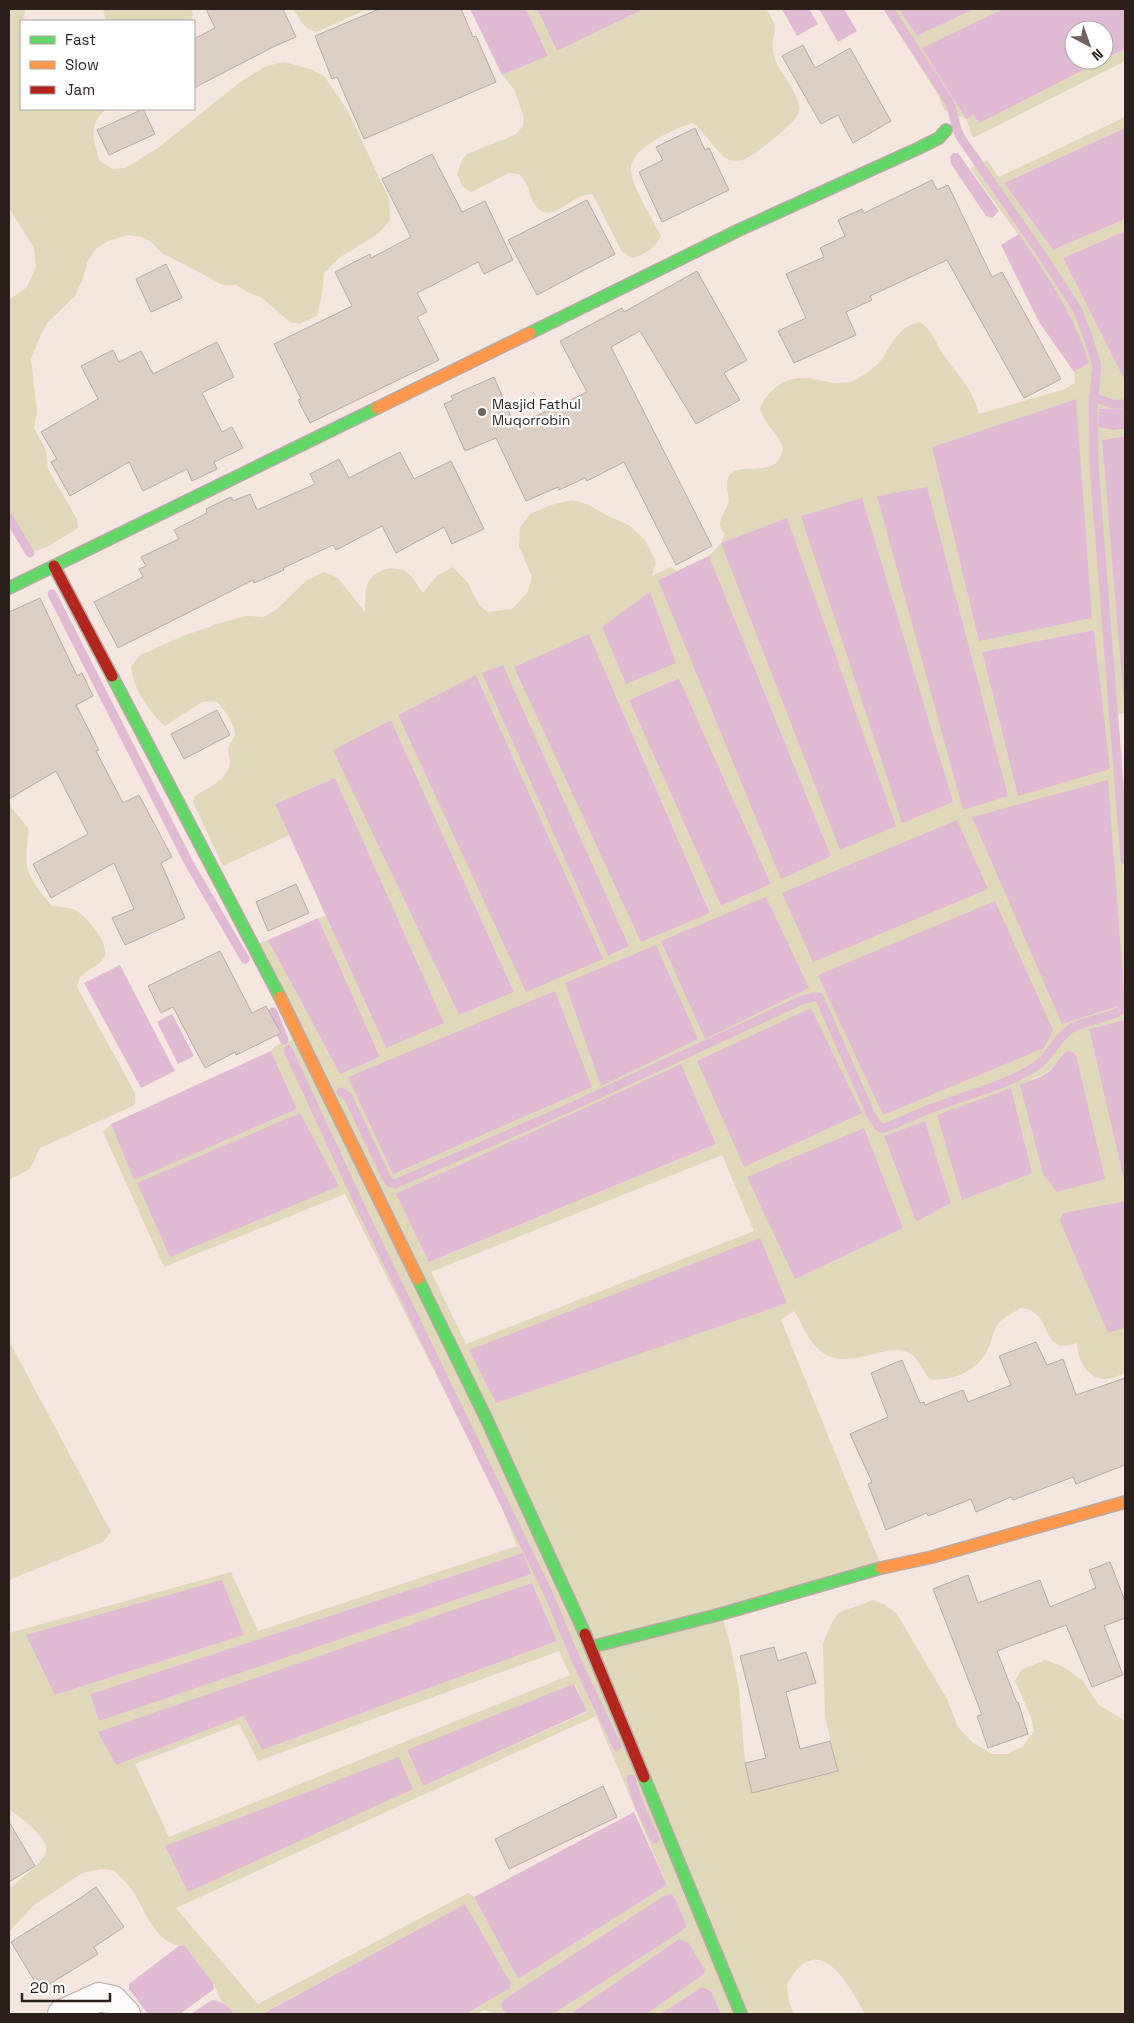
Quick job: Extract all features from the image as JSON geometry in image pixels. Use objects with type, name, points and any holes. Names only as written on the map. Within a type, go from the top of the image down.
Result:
[{"type":"street","points":[[9,588],[739,230],[940,138],[946,130]]},
{"type":"street","points":[[54,566],[313,1062],[486,1418],[591,1646],[741,2014]]},
{"type":"street","points":[[591,1646],[721,1614],[1125,1502]]},
{"type":"street","points":[[62,2014],[100,1997],[113,2000],[126,2014]]},
{"type":"shaded area","points":[[9,9],[25,9],[24,20],[20,20],[20,110],[105,110],[96,121],[94,139],[99,160],[112,169],[125,168],[158,148],[239,83],[266,66],[284,62],[310,69],[324,76],[348,111],[389,199],[390,220],[379,233],[339,258],[324,273],[317,316],[299,324],[290,322],[261,297],[249,293],[237,285],[223,285],[162,253],[151,242],[141,237],[128,235],[108,241],[95,249],[87,263],[75,296],[47,323],[31,359],[37,412],[34,428],[46,450],[48,469],[77,519],[78,528],[47,547],[30,553],[9,518],[9,300],[27,287],[36,267],[34,248],[9,208]]},
{"type":"shaded area","points":[[103,9],[191,9],[193,15],[191,20],[106,20]]},
{"type":"shaded area","points":[[294,9],[368,9],[316,32],[308,29],[302,23]]},
{"type":"shaded area","points":[[470,9],[526,9],[548,56],[502,75]]},
{"type":"shaded area","points":[[526,9],[537,9],[557,51],[644,9],[766,9],[775,28],[773,48],[776,62],[795,93],[798,100],[798,113],[795,119],[772,140],[747,158],[741,160],[733,161],[727,159],[692,123],[654,140],[637,154],[632,162],[632,177],[661,236],[650,250],[633,258],[622,252],[593,195],[585,195],[556,211],[548,213],[535,205],[527,185],[519,174],[509,173],[471,192],[462,186],[457,174],[462,160],[467,154],[515,135],[523,126],[524,118],[514,89],[502,75],[548,56]]},
{"type":"shaded area","points":[[537,9],[644,9],[557,51]]},
{"type":"shaded area","points":[[782,9],[809,9],[818,24],[797,36]]},
{"type":"shaded area","points":[[819,9],[844,9],[857,31],[838,42]]},
{"type":"shaded area","points":[[883,9],[899,9],[917,36],[974,9],[1003,9],[923,48],[966,119],[945,111],[937,93]]},
{"type":"shaded area","points":[[899,9],[974,9],[917,36]]},
{"type":"shaded area","points":[[1003,9],[1125,9],[1125,49],[1114,54],[1114,20],[1064,20],[1064,70],[1083,70],[979,123],[974,115],[966,119],[922,48]]},
{"type":"shaded area","points":[[1125,49],[1125,61],[1114,67],[1114,54]]},
{"type":"shaded area","points":[[1083,70],[1107,70],[973,138],[966,119],[974,115],[979,122]]},
{"type":"shaded area","points":[[1125,117],[1125,128],[1004,183],[1053,250],[1125,219],[1125,231],[1063,258],[1125,381],[1125,409],[1099,409],[1114,430],[1125,429],[1125,436],[1102,440],[1125,703],[1125,712],[1115,716],[1125,898],[1125,1020],[1089,1029],[1125,1185],[1125,1201],[1063,1213],[1109,1333],[1125,1328],[1125,1373],[1108,1379],[1094,1376],[1081,1362],[1077,1343],[1066,1346],[1058,1345],[1049,1336],[1038,1316],[1031,1310],[1021,1308],[998,1324],[988,1350],[981,1360],[961,1374],[937,1380],[929,1379],[914,1356],[902,1350],[892,1350],[856,1358],[833,1358],[817,1348],[794,1311],[781,1320],[882,1568],[721,1614],[730,1643],[739,1690],[745,1763],[753,1793],[837,1771],[825,1716],[823,1644],[831,1624],[838,1613],[873,1600],[884,1604],[897,1614],[947,1699],[958,1727],[973,1743],[992,1754],[1007,1754],[1023,1746],[1034,1731],[1031,1717],[1015,1681],[1021,1670],[1045,1660],[1062,1666],[1082,1680],[1099,1705],[1125,1721],[1125,2014],[865,2014],[850,1989],[836,1971],[820,1960],[812,1960],[800,1966],[787,1984],[789,2002],[794,2014],[721,2014],[711,1991],[702,1987],[660,2014],[646,2014],[703,1975],[679,1939],[570,2014],[553,2014],[679,1933],[686,1924],[672,1894],[665,1895],[506,1998],[502,2008],[506,2014],[497,2014],[484,2010],[477,2014],[466,2014],[509,1988],[465,1904],[265,2012],[265,2014],[234,2014],[222,2002],[213,1983],[185,1946],[175,1945],[159,1934],[152,1926],[132,1890],[113,1870],[101,1869],[82,1873],[34,1905],[9,1932],[9,1889],[36,1866],[46,1851],[46,1846],[38,1834],[26,1822],[9,1809],[9,1633],[231,1572],[258,1631],[517,1546],[498,1498],[345,1194],[164,1267],[103,1132],[111,1124],[134,1179],[297,1109],[271,1051],[275,1046],[292,1040],[253,946],[268,940],[340,1074],[380,1057],[318,918],[326,916],[386,1048],[335,778],[275,804],[289,835],[223,866],[193,802],[195,796],[222,779],[226,774],[230,763],[228,748],[235,734],[231,721],[216,701],[202,702],[165,726],[153,714],[138,691],[131,667],[140,655],[183,636],[246,616],[264,617],[277,609],[307,580],[324,572],[338,578],[365,612],[367,585],[378,572],[389,568],[401,569],[406,572],[423,593],[437,576],[453,567],[468,583],[479,605],[488,612],[512,609],[527,593],[532,577],[519,546],[520,528],[530,514],[551,505],[573,500],[589,505],[629,525],[645,540],[656,562],[652,576],[671,567],[677,571],[658,580],[831,856],[709,556],[721,543],[725,534],[720,523],[729,498],[727,480],[734,472],[740,470],[765,468],[772,465],[778,461],[782,453],[781,442],[762,415],[760,409],[770,392],[781,384],[793,379],[800,378],[843,383],[858,378],[883,358],[902,331],[920,322],[931,333],[974,398],[979,414],[1065,389],[1075,383],[1074,372],[1089,363],[1067,310],[1038,262],[971,169],[987,160],[999,177]],"holes":[[[1076,400],[979,640],[932,447]],[[1094,630],[1109,769],[1018,795],[982,652]],[[589,634],[710,912],[641,942]],[[502,665],[629,946],[608,956],[483,674]],[[476,676],[527,992],[398,715]],[[679,678],[771,884],[721,906],[629,700]],[[391,720],[514,992],[459,1015],[334,750]],[[1063,1053],[1043,1174],[1032,1079],[1042,1075],[1054,1066]],[[681,1064],[716,1144],[430,1262]],[[925,1121],[951,1203],[916,1222],[884,1136]],[[722,1155],[754,1231],[466,1344],[431,1272]],[[523,1553],[99,1721],[90,1694]],[[222,1580],[244,1635],[55,1695]],[[532,1583],[557,1641],[262,1750],[244,1716],[116,1765]],[[559,1651],[570,1675],[169,1837],[135,1764],[239,1724],[258,1761]],[[575,1684],[587,1712],[423,1786],[407,1751]],[[596,1716],[667,1885],[518,1979],[474,1897],[468,1893],[258,2004],[176,1908]]]},
{"type":"shaded area","points":[[1125,128],[1125,219],[1053,250],[1004,183]]},
{"type":"shaded area","points":[[953,153],[958,153],[999,211],[992,218],[986,216],[951,164],[950,157]]},
{"type":"shaded area","points":[[1125,231],[1125,381],[1063,258]]},
{"type":"shaded area","points":[[1019,234],[1059,296],[1083,346],[1089,363],[1074,372],[1039,322],[1001,245]]},
{"type":"shaded area","points":[[1076,399],[1092,618],[979,641],[932,447]]},
{"type":"shaded area","points":[[1099,409],[1125,409],[1125,429],[1114,430],[1098,427]]},
{"type":"shaded area","points":[[1125,436],[1125,703],[1124,704],[1102,440]]},
{"type":"shaded area","points":[[927,487],[1008,796],[963,810],[877,496]]},
{"type":"shaded area","points":[[862,498],[953,802],[902,823],[801,516]]},
{"type":"shaded area","points":[[787,518],[896,826],[840,850],[721,543]]},
{"type":"shaded area","points":[[709,556],[831,856],[781,879],[658,580]]},
{"type":"shaded area","points":[[650,592],[676,663],[626,684],[602,627]]},
{"type":"shaded area","points":[[1094,630],[1110,769],[1018,796],[982,652]]},
{"type":"shaded area","points":[[589,634],[710,913],[641,942],[514,667]]},
{"type":"shaded area","points":[[503,665],[629,946],[608,956],[482,673]]},
{"type":"shaded area","points":[[476,675],[603,959],[526,992],[398,715]]},
{"type":"shaded area","points":[[679,678],[771,884],[721,906],[629,700]]},
{"type":"shaded area","points":[[391,720],[514,992],[459,1015],[333,750]]},
{"type":"shaded area","points":[[335,778],[444,1023],[386,1048],[275,804]]},
{"type":"shaded area","points":[[1108,780],[1125,1004],[1062,1024],[972,817]]},
{"type":"shaded area","points":[[9,805],[29,829],[26,854],[28,871],[32,879],[52,906],[75,910],[86,918],[97,931],[104,946],[104,958],[99,964],[80,977],[77,987],[135,1093],[135,1105],[40,1148],[30,1169],[9,1180]]},
{"type":"shaded area","points":[[957,820],[988,889],[813,962],[782,893]]},
{"type":"shaded area","points":[[766,897],[809,988],[705,1039],[661,941]]},
{"type":"shaded area","points":[[995,901],[1053,1030],[1044,1048],[883,1115],[818,975]]},
{"type":"shaded area","points":[[318,918],[380,1057],[340,1074],[268,940]]},
{"type":"shaded area","points":[[656,945],[698,1039],[601,1086],[565,983]]},
{"type":"shaded area","points":[[120,965],[175,1071],[141,1088],[84,983]]},
{"type":"shaded area","points":[[555,991],[592,1087],[393,1174],[348,1077]]},
{"type":"shaded area","points":[[811,1008],[862,1113],[744,1167],[697,1061]]},
{"type":"shaded area","points":[[172,1014],[194,1056],[178,1064],[157,1022]]},
{"type":"shaded area","points":[[1125,1020],[1125,1185],[1089,1029]]},
{"type":"shaded area","points":[[1069,1050],[1076,1055],[1105,1179],[1057,1192],[1043,1174],[1020,1085],[1047,1073]]},
{"type":"shaded area","points":[[271,1051],[297,1109],[134,1180],[111,1124]]},
{"type":"shaded area","points":[[681,1064],[716,1144],[429,1262],[396,1194]]},
{"type":"shaded area","points":[[1011,1088],[1032,1173],[962,1200],[937,1115]]},
{"type":"shaded area","points":[[300,1113],[339,1186],[170,1257],[137,1183]]},
{"type":"shaded area","points":[[925,1121],[951,1203],[916,1222],[884,1136]]},
{"type":"shaded area","points":[[864,1128],[903,1228],[795,1279],[747,1177]]},
{"type":"shaded area","points":[[1125,1201],[1125,1328],[1108,1333],[1060,1221],[1063,1213]]},
{"type":"shaded area","points":[[760,1238],[787,1303],[496,1403],[469,1350]]},
{"type":"shaded area","points":[[9,1341],[111,1532],[103,1542],[9,1580]]},
{"type":"shaded area","points":[[523,1553],[531,1574],[99,1721],[90,1694]]},
{"type":"shaded area","points":[[222,1580],[244,1635],[55,1695],[26,1635]]},
{"type":"shaded area","points":[[532,1583],[557,1641],[262,1750],[244,1716],[116,1765],[98,1732]]},
{"type":"shaded area","points":[[574,1684],[587,1711],[423,1786],[407,1750]]},
{"type":"shaded area","points":[[399,1757],[413,1789],[188,1892],[165,1846]]},
{"type":"shaded area","points":[[634,1812],[667,1885],[518,1979],[474,1897]]},
{"type":"shaded area","points":[[672,1894],[686,1924],[686,1927],[679,1933],[553,2014],[506,2014],[501,2003],[506,1998],[665,1895]]},
{"type":"shaded area","points":[[465,1904],[510,1982],[510,1988],[466,2014],[264,2013]]},
{"type":"shaded area","points":[[679,1939],[688,1942],[705,1970],[703,1975],[646,2014],[570,2014]]},
{"type":"shaded area","points":[[179,1946],[185,1946],[213,1983],[214,1989],[180,2014],[148,2014],[129,1989],[129,1984]]},
{"type":"shaded area","points":[[702,1987],[711,1991],[721,2014],[660,2014]]},
{"type":"shaded area","points":[[212,2000],[225,2004],[234,2014],[191,2014]]},
{"type":"building","points":[[206,9],[283,9],[296,37],[195,87],[195,38],[215,28]]},
{"type":"building","points":[[379,9],[461,9],[473,37],[476,36],[496,82],[364,139],[337,77],[332,79],[315,36]]},
{"type":"building","points":[[803,45],[815,68],[850,48],[891,121],[853,143],[838,115],[821,124],[782,56]]},
{"type":"building","points":[[143,110],[155,134],[109,155],[97,130]]},
{"type":"building","points":[[695,128],[705,150],[709,148],[729,190],[662,222],[639,172],[663,160],[656,147]]},
{"type":"building","points":[[432,154],[462,212],[485,201],[513,260],[484,274],[478,262],[417,293],[427,312],[417,317],[439,360],[310,423],[298,400],[301,399],[274,344],[352,306],[335,272],[370,254],[371,258],[411,237],[382,179]]},
{"type":"building","points":[[932,180],[937,190],[948,185],[992,277],[1002,272],[1061,379],[1024,398],[947,260],[870,296],[872,300],[846,312],[856,335],[794,363],[778,331],[806,318],[786,274],[824,257],[820,248],[845,236],[838,220],[862,209],[864,213]]},
{"type":"building","points":[[587,200],[615,254],[537,295],[508,240]]},
{"type":"building","points":[[166,264],[182,298],[151,312],[136,279]]},
{"type":"building","points":[[697,271],[747,360],[724,373],[740,400],[696,424],[640,331],[611,347],[712,546],[676,565],[624,462],[587,481],[585,478],[559,490],[558,487],[526,501],[496,438],[465,451],[444,404],[453,400],[451,396],[494,377],[515,426],[587,392],[560,341],[622,308],[624,312]]},
{"type":"building","points":[[217,342],[234,377],[202,393],[222,432],[232,427],[243,448],[214,462],[217,469],[192,481],[187,469],[143,491],[129,462],[70,496],[51,462],[57,459],[41,432],[98,399],[81,366],[113,350],[119,362],[141,351],[153,374]]},
{"type":"building","points":[[400,452],[414,479],[451,461],[484,529],[452,544],[444,527],[396,553],[382,526],[336,550],[333,545],[283,568],[284,570],[254,583],[253,580],[118,648],[94,602],[143,577],[139,569],[146,566],[141,557],[179,539],[174,530],[207,513],[206,509],[231,497],[233,501],[250,494],[257,510],[315,484],[310,474],[339,459],[349,478]]},
{"type":"building","points":[[40,598],[77,676],[82,673],[93,696],[76,705],[99,750],[96,751],[123,803],[139,795],[172,857],[161,863],[185,918],[125,945],[112,918],[134,909],[114,863],[51,898],[33,864],[88,834],[56,771],[9,799],[9,612]]},
{"type":"building","points":[[217,710],[230,735],[184,759],[171,734]]},
{"type":"building","points":[[296,884],[309,913],[268,931],[256,902]]},
{"type":"building","points":[[220,951],[252,1013],[266,1006],[281,1033],[236,1055],[235,1052],[205,1068],[173,1007],[161,1013],[148,986]]},
{"type":"building","points":[[1036,1342],[1047,1365],[1063,1359],[1076,1395],[1125,1378],[1125,1465],[1076,1484],[1073,1477],[1013,1500],[1011,1497],[976,1512],[971,1499],[928,1516],[927,1513],[886,1530],[868,1484],[872,1482],[850,1434],[888,1417],[871,1373],[902,1360],[920,1403],[924,1402],[925,1405],[963,1390],[968,1402],[1011,1385],[999,1356]]},
{"type":"building","points":[[1110,1562],[1125,1601],[1125,1618],[1104,1626],[1123,1675],[1092,1687],[1066,1625],[997,1651],[1018,1702],[1028,1734],[988,1748],[977,1716],[982,1715],[933,1589],[968,1575],[978,1603],[1040,1580],[1050,1607],[1096,1588],[1089,1570]]},
{"type":"building","points":[[774,1647],[778,1661],[806,1652],[816,1683],[786,1692],[800,1749],[830,1741],[838,1771],[752,1793],[745,1763],[766,1758],[740,1656]]},
{"type":"building","points":[[603,1786],[617,1817],[509,1869],[495,1839]]},
{"type":"building","points":[[9,1822],[35,1866],[9,1882]]},
{"type":"building","points":[[96,1887],[124,1927],[94,1947],[98,1954],[40,1990],[11,1942]]},
{"type":"waterway","points":[[889,9],[950,103],[961,138],[1077,309],[1097,366],[1093,405],[1094,466],[1125,860]]},
{"type":"waterway","points":[[1093,397],[1112,404],[1125,404]]},
{"type":"waterway","points":[[9,518],[30,553]]},
{"type":"waterway","points":[[52,594],[190,865],[245,959]]},
{"type":"waterway","points":[[341,1092],[348,1097],[389,1182],[395,1184],[571,1107],[812,997],[819,997],[872,1117],[879,1127],[885,1128],[931,1108],[1013,1079],[1041,1062],[1062,1036],[1072,1028],[1119,1012],[1125,1008]]},
{"type":"waterway","points":[[273,1012],[284,1040]]},
{"type":"waterway","points":[[288,1050],[363,1212],[549,1595],[576,1660],[617,1746]]},
{"type":"waterway","points":[[631,1779],[639,1805],[655,1839]]},
{"type":"traffic: fast","points":[[530,333],[739,230],[919,148],[939,138],[946,130]]},
{"type":"traffic: fast","points":[[9,588],[377,408]]},
{"type":"traffic: fast","points":[[112,676],[280,997]]},
{"type":"traffic: fast","points":[[418,1279],[486,1418],[585,1634]]},
{"type":"traffic: fast","points":[[591,1647],[721,1614],[881,1568]]},
{"type":"traffic: fast","points":[[644,1777],[741,2014]]},
{"type":"traffic: slow","points":[[377,408],[530,333]]},
{"type":"traffic: slow","points":[[280,997],[418,1279]]},
{"type":"traffic: slow","points":[[881,1568],[932,1557],[1125,1502]]},
{"type":"traffic: jam","points":[[54,566],[112,676]]},
{"type":"traffic: jam","points":[[585,1634],[644,1777]]},
{"type":"place","name":"Masjid Fathul Muqorrobin","points":[[482,412]]}]
